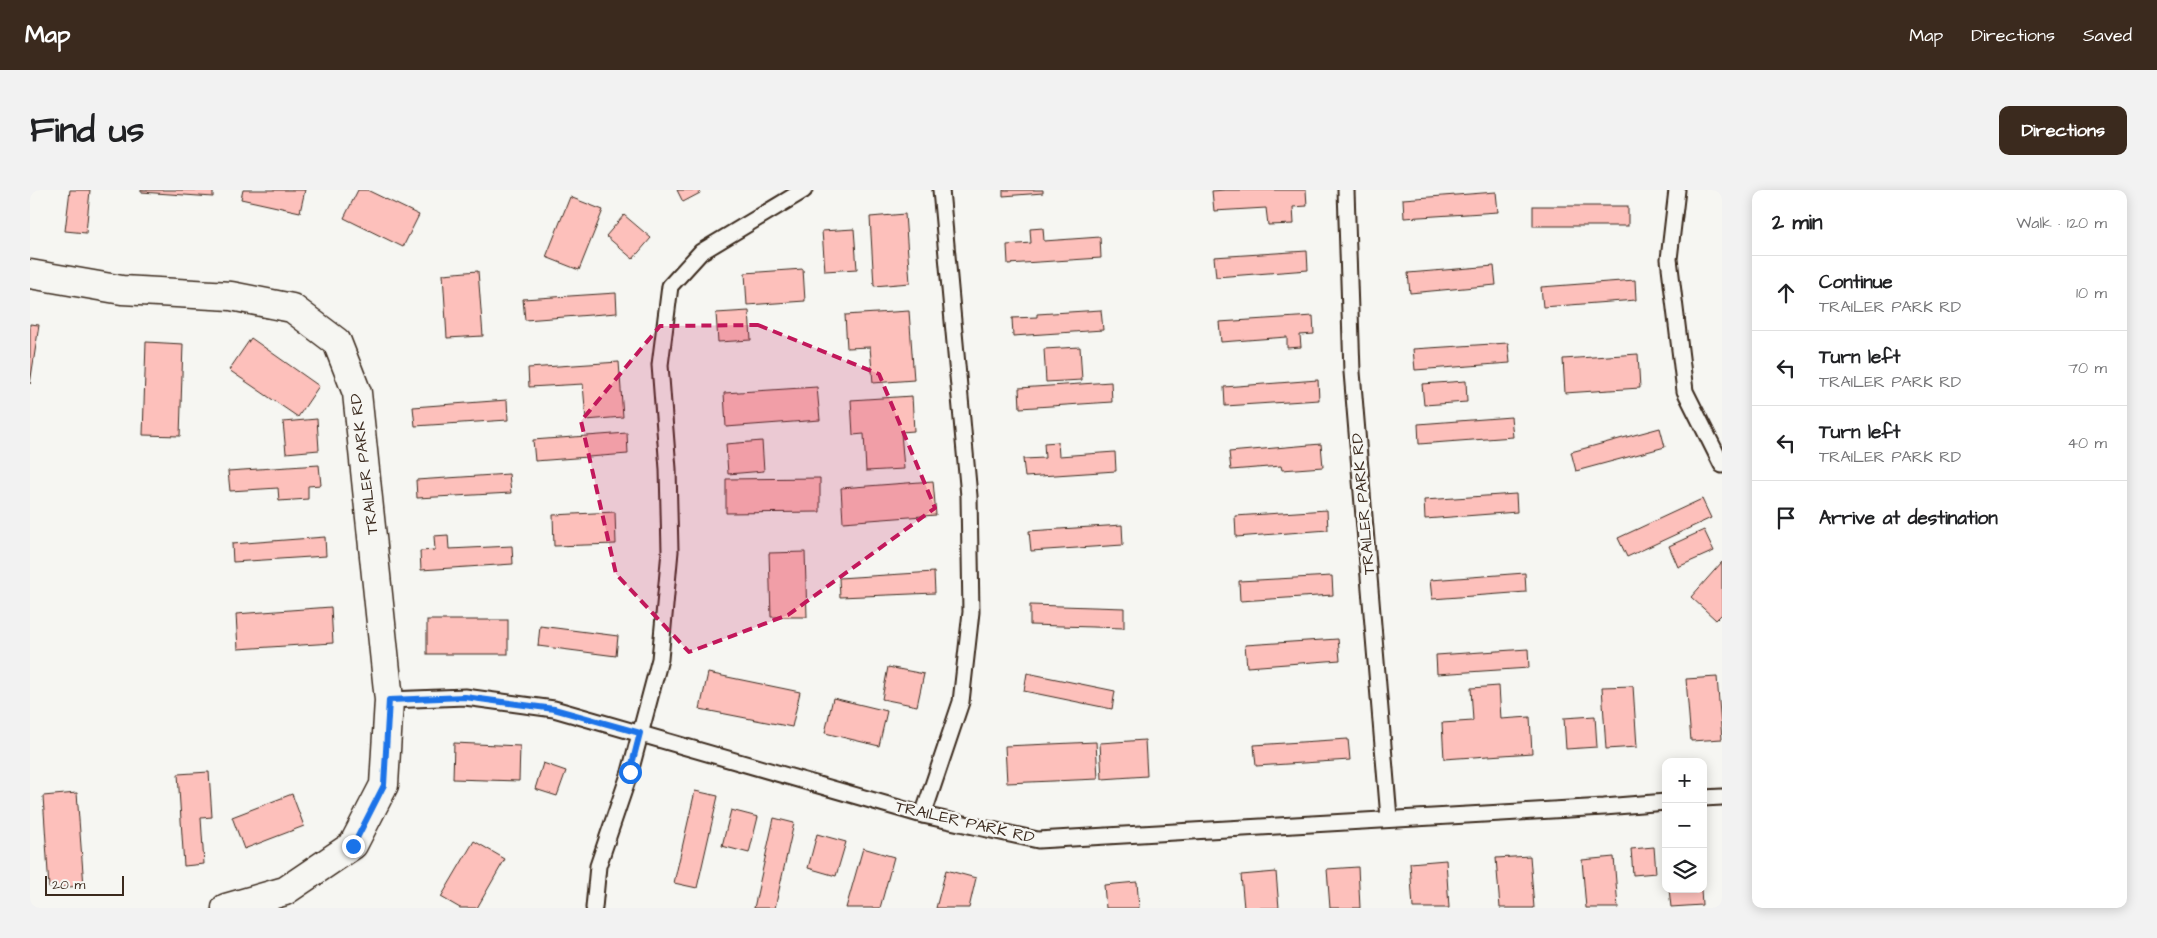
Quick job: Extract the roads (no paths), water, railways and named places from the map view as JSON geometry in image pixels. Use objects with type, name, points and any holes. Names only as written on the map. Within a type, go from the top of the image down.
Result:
[{"type":"street","name":"TRAILER PARK RD","points":[[30,274],[122,290],[231,296],[292,308],[337,342],[357,392],[389,700],[384,785],[353,846],[285,891],[226,908]]},
{"type":"lane","points":[[594,908],[598,866],[630,772],[660,659],[670,551],[668,469],[660,365],[670,286],[700,252],[804,190]]},
{"type":"lane","points":[[923,815],[961,702],[971,612],[969,496],[941,190]]},
{"type":"lane","name":"TRAILER PARK RD","points":[[1346,190],[1352,372],[1389,818]]},
{"type":"lane","points":[[1677,190],[1669,259],[1684,390],[1722,465]]},
{"type":"lane","name":"TRAILER PARK RD","points":[[389,700],[475,698],[554,709],[923,815],[1038,840],[1662,802]]},
{"type":"lane","points":[[1707,798],[1722,797]]}]
